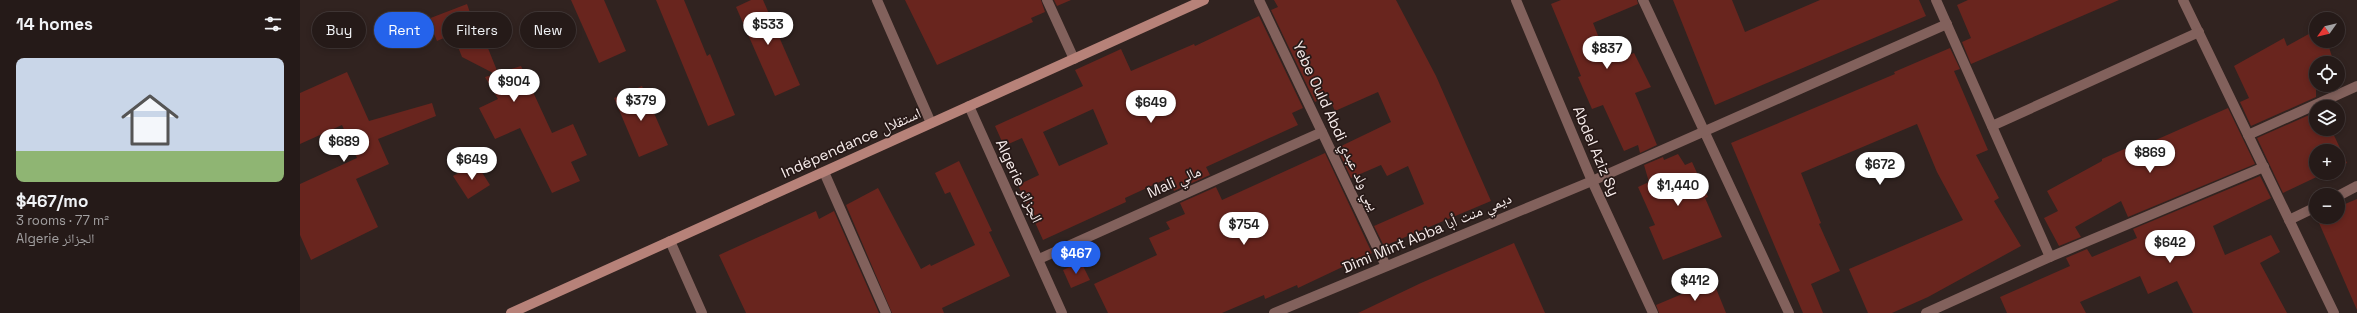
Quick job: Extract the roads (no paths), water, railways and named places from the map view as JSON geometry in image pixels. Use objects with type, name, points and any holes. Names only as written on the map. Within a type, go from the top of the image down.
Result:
[{"type":"street","points":[[877,0],[931,123]]},
{"type":"street","points":[[1046,0],[1074,59]]},
{"type":"street","name":"Indépendance استقلال","points":[[511,313],[1204,0]]},
{"type":"street","name":"Yebe Ould Abdi يبي ولد عبدي","points":[[1260,0],[1386,266]]},
{"type":"street","name":"Abdel Aziz Sy","points":[[1516,0],[1592,181],[1653,313]]},
{"type":"street","points":[[1643,0],[1789,313]]},
{"type":"street","points":[[1936,0],[2050,257]]},
{"type":"street","points":[[2183,0],[2334,313]]},
{"type":"street","name":"Dimi Mint Abba ديمي منت أبا","points":[[1274,313],[1295,309],[1386,266],[1592,181],[1703,130],[1947,24]]},
{"type":"street","points":[[1992,126],[2199,32]]},
{"type":"street","points":[[2248,134],[2357,86]]},
{"type":"street","name":"Algerie الجزائر","points":[[969,106],[1062,313]]},
{"type":"street","name":"Mali مالي","points":[[1039,260],[1322,132]]},
{"type":"street","points":[[1929,312],[2050,257],[2264,167]]},
{"type":"street","points":[[824,172],[886,313]]},
{"type":"street","points":[[2345,192],[2357,186]]},
{"type":"street","points":[[2289,220],[2309,210]]},
{"type":"street","points":[[670,241],[702,313]]}]
